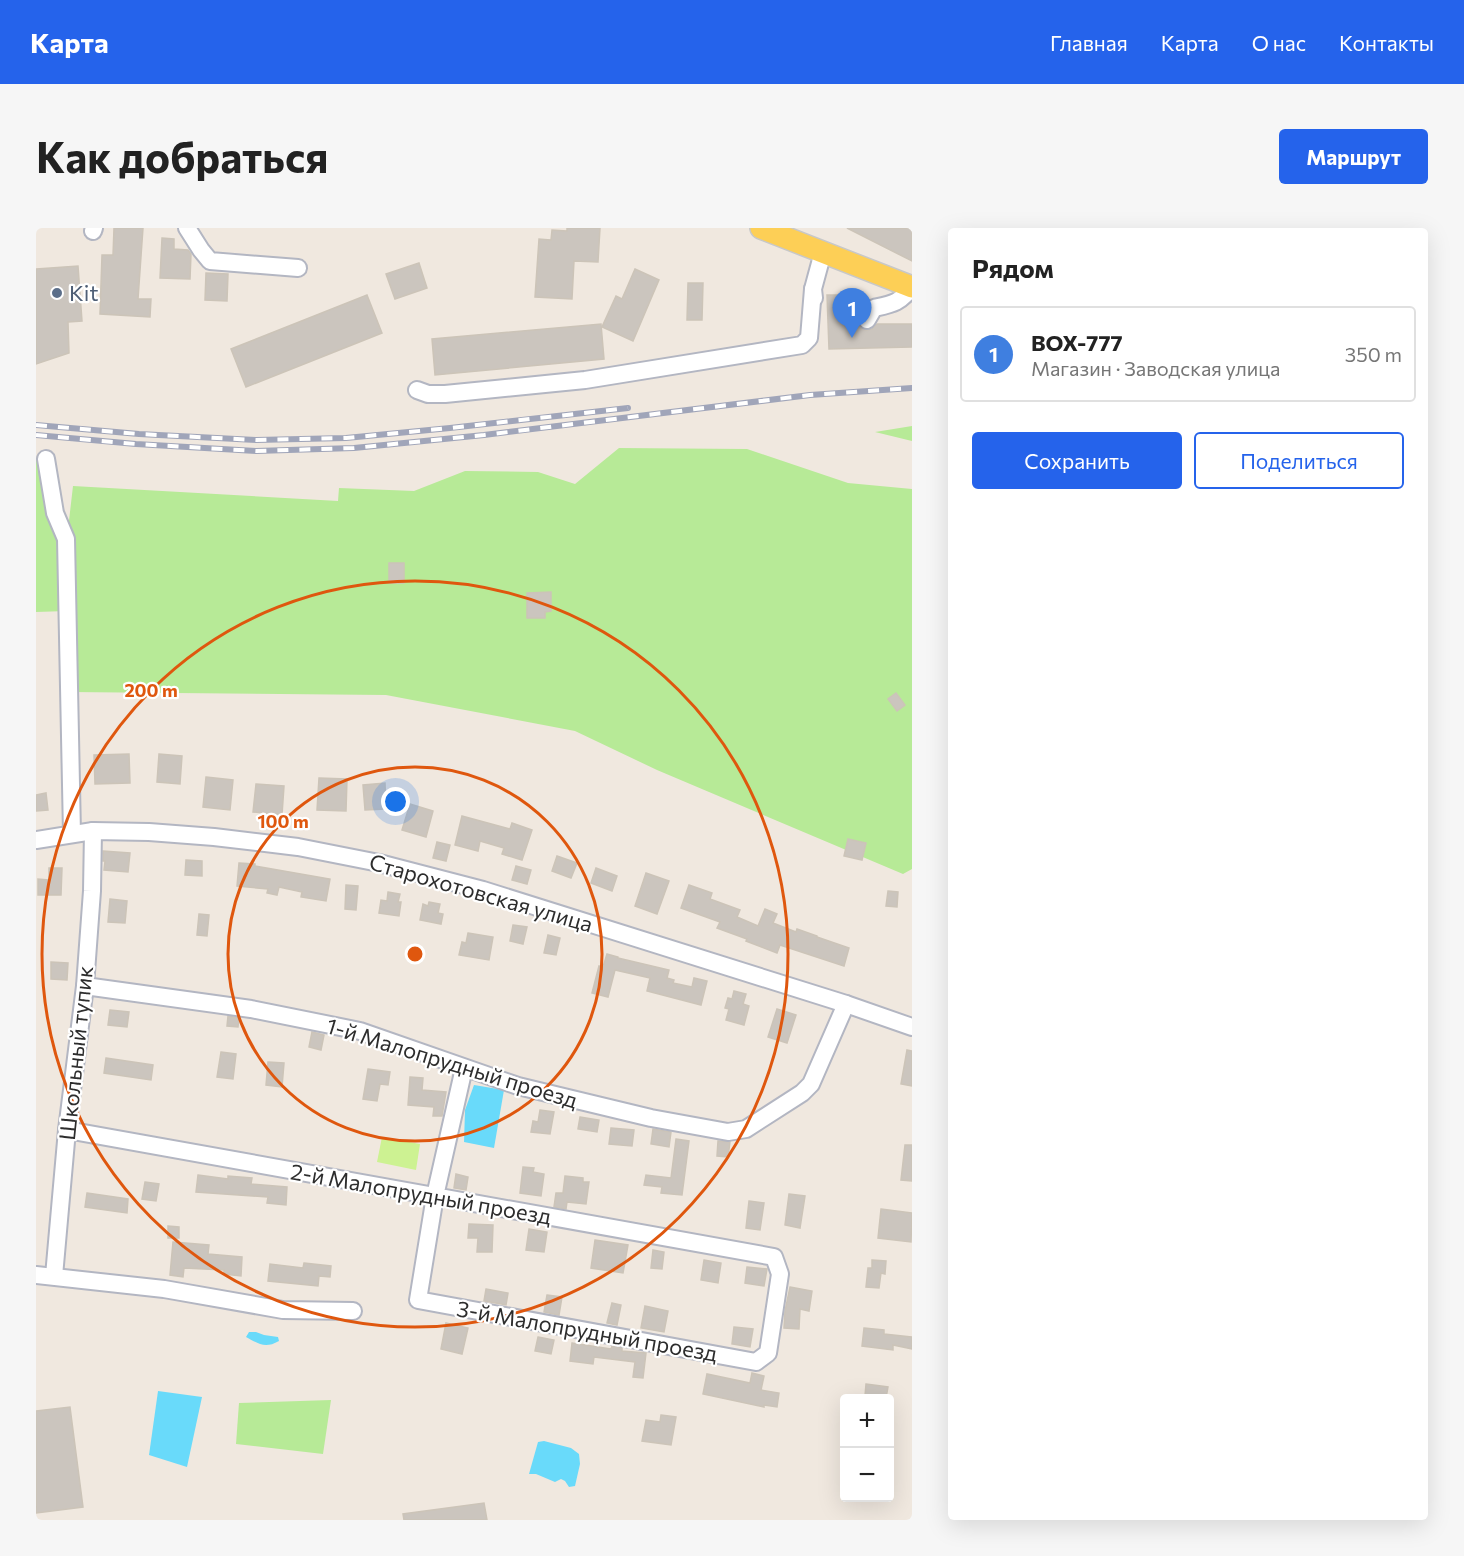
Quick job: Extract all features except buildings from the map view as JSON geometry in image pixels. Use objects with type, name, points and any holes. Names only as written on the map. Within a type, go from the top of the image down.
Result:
[{"type":"main road","points":[[761,228],[912,287]]},
{"type":"street","points":[[187,228],[210,261],[298,268]]},
{"type":"street","points":[[417,390],[428,394],[445,394],[585,380],[802,345],[808,338],[813,289],[823,252]]},
{"type":"street","points":[[867,320],[874,308],[892,304],[904,298],[912,287]]},
{"type":"street","points":[[813,289],[816,344]]},
{"type":"street","points":[[46,459],[55,513],[66,539],[72,834]]},
{"type":"street","name":"Старохотовская улица","points":[[36,840],[93,831],[149,832],[298,847],[379,863],[483,890],[846,1004],[912,1027]]},
{"type":"street","name":"Школьный тупик","points":[[54,1276],[67,1131],[85,986],[92,891],[93,831]]},
{"type":"street","name":"1-й Малопрудный проезд","points":[[85,986],[250,1009],[360,1031],[518,1086],[651,1118],[728,1132],[746,1129],[802,1093],[811,1084],[846,1004]]},
{"type":"street","points":[[435,1196],[464,1068]]},
{"type":"street","name":"2-й Малопрудный проезд","points":[[67,1131],[774,1257],[780,1274],[768,1353],[756,1362]]},
{"type":"street","name":"3-й Малопрудный проезд","points":[[435,1196],[418,1300],[756,1362]]},
{"type":"street","points":[[36,1275],[164,1289],[283,1310],[352,1311]]},
{"type":"green space","points":[[912,426],[912,441],[875,432]]},
{"type":"green space","points":[[619,448],[747,449],[848,483],[912,489],[912,869],[903,874],[657,770],[575,731],[386,695],[69,692],[67,611],[36,612],[36,459],[46,459],[67,538],[73,486],[338,501],[339,488],[414,491],[465,471],[538,472],[575,484]]},
{"type":"green space","points":[[382,1137],[420,1144],[416,1170],[377,1162]]},
{"type":"green space","points":[[331,1400],[323,1454],[236,1444],[239,1403]]},
{"type":"water","points":[[474,1085],[504,1090],[494,1148],[464,1142],[465,1110]]},
{"type":"water","points":[[249,1332],[278,1337],[279,1341],[270,1345],[262,1345],[246,1337]]},
{"type":"water","points":[[158,1391],[202,1397],[187,1467],[149,1455]]},
{"type":"water","points":[[544,1441],[571,1448],[579,1454],[580,1464],[575,1486],[569,1487],[561,1479],[555,1482],[536,1474],[529,1474],[538,1442]]},
{"type":"railway","points":[[36,435],[256,451],[354,448],[484,435],[810,395],[912,388]]},
{"type":"railway","points":[[36,425],[139,434],[256,440],[346,438],[628,408]]},
{"type":"place","name":"Kit","points":[[57,293]]},
{"type":"place","name":"ВОХ-777","points":[[852,338]]}]
